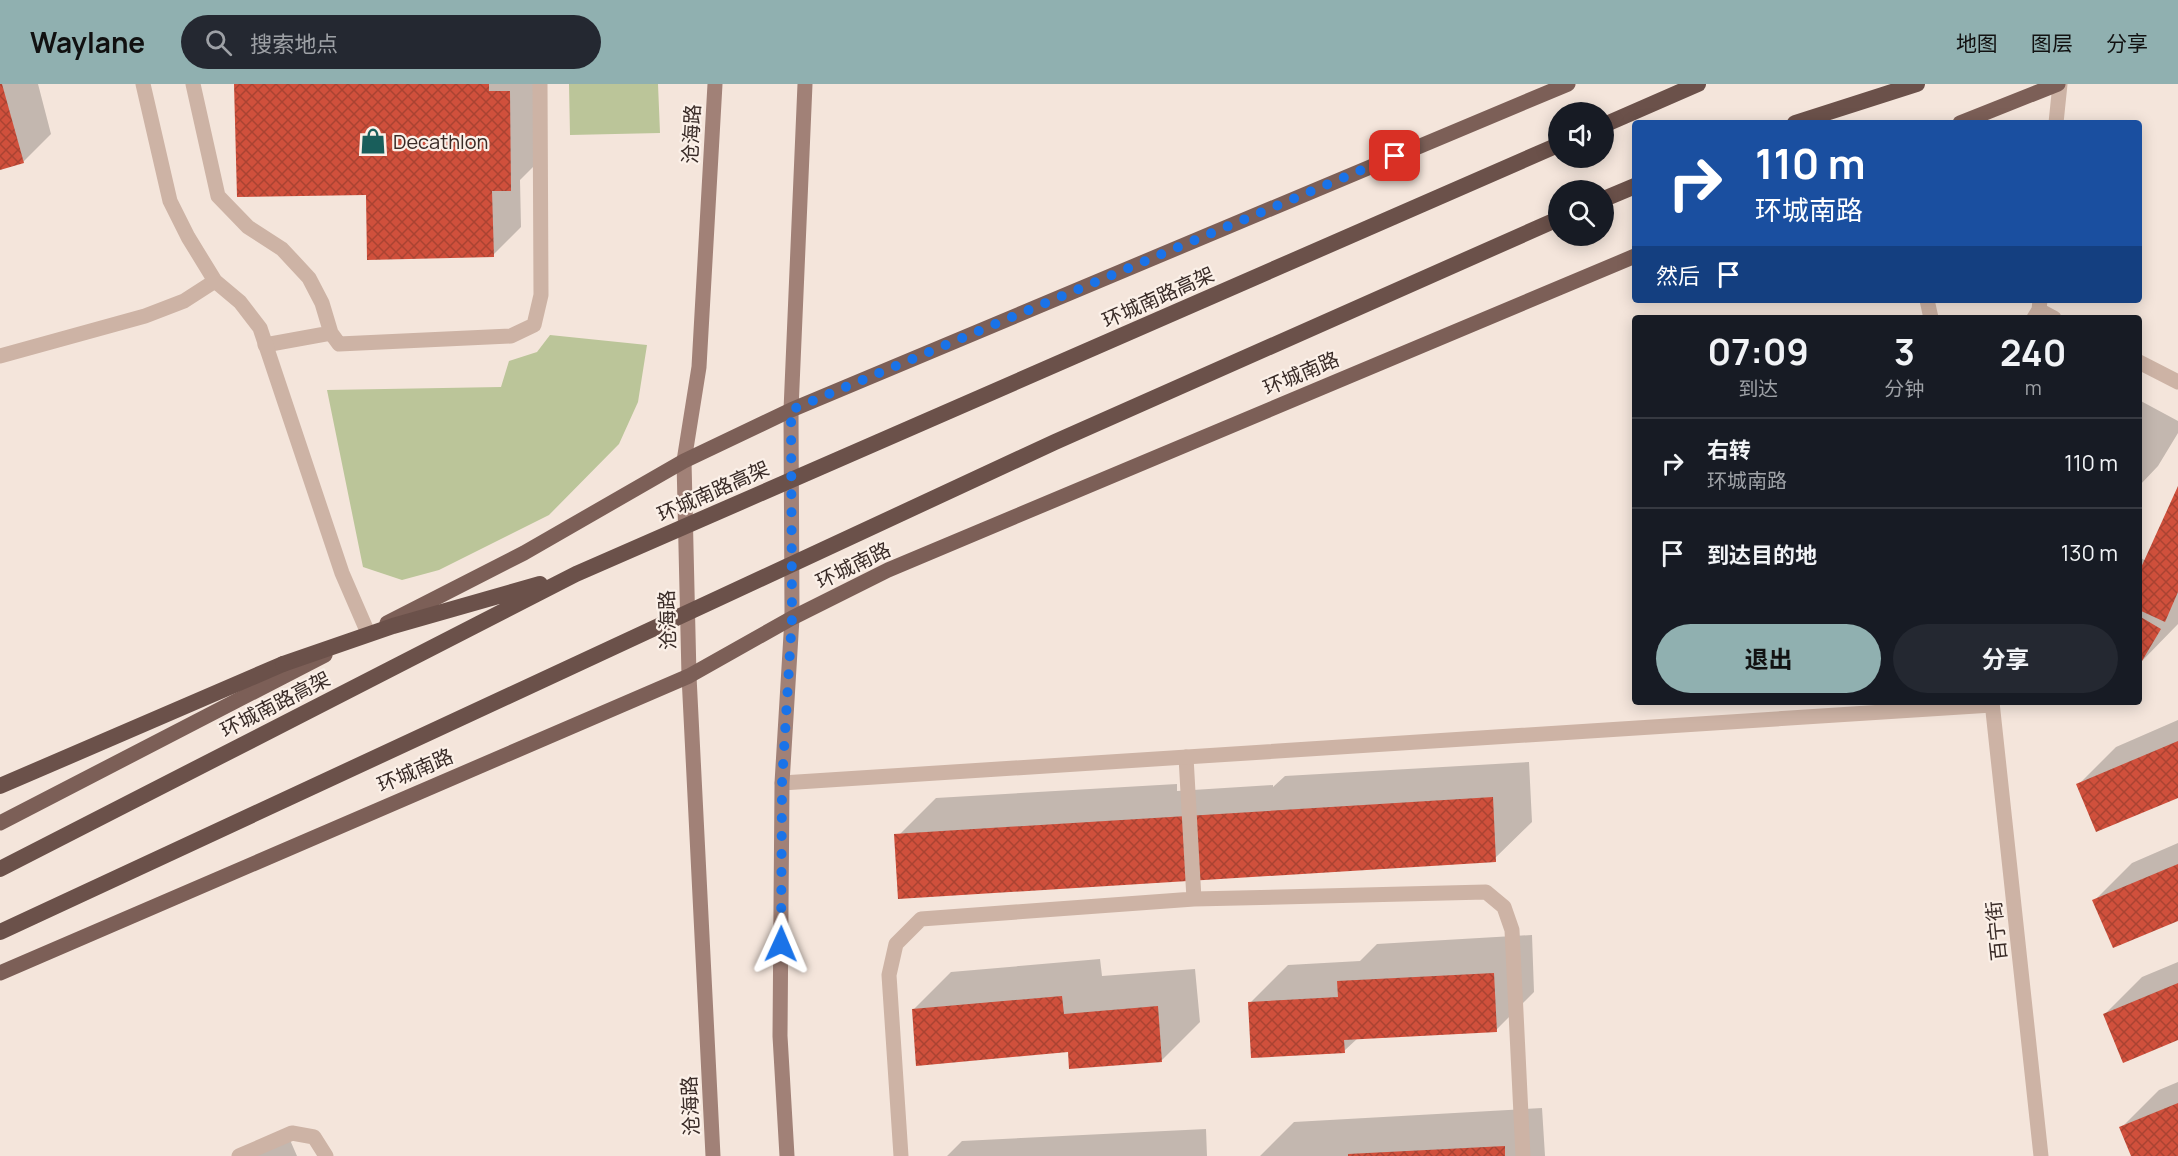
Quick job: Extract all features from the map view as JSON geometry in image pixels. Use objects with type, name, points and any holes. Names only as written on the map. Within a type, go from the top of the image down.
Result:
[{"type":"highway","points":[[1614,121],[1698,84]]},
{"type":"highway","points":[[1793,120],[1889,84]]},
{"type":"highway","points":[[1805,120],[1917,84]]},
{"type":"highway","name":"环城南路高架","points":[[0,869],[576,574],[1548,149]]},
{"type":"highway","points":[[1614,195],[1632,187]]},
{"type":"highway","points":[[0,932],[1055,442],[1548,223]]},
{"type":"highway","points":[[0,786],[283,664],[393,626],[576,574]]},
{"type":"main road","name":"沧海路","points":[[713,1156],[689,676],[684,461],[699,368],[715,84]]},
{"type":"main road","points":[[787,1156],[780,1036],[782,783],[792,618],[791,410],[805,84]]},
{"type":"main road","points":[[0,823],[524,553],[684,461],[791,410],[1568,84]]},
{"type":"main road","points":[[1968,120],[2059,84]]},
{"type":"main road","name":"环城南路","points":[[0,973],[689,676],[792,618],[888,570],[1632,257]]},
{"type":"street","points":[[143,84],[170,201],[188,237],[215,281],[240,302],[260,328],[342,573],[368,633]]},
{"type":"street","points":[[193,84],[218,196],[248,227],[282,249],[309,278],[322,303],[331,333],[339,344],[511,336],[534,325],[541,295],[540,84]]},
{"type":"street","points":[[2056,120],[2059,84]]},
{"type":"street","points":[[0,356],[145,316],[184,302],[215,281]]},
{"type":"street","points":[[265,345],[331,333]]},
{"type":"street","points":[[2142,364],[2178,382]]},
{"type":"street","points":[[782,783],[1962,705]]},
{"type":"street","name":"百宁街","points":[[1992,705],[2041,1156]]},
{"type":"street","points":[[1186,757],[1194,898]]},
{"type":"street","points":[[902,1156],[889,975],[896,944],[921,920],[1194,898],[1486,892],[1504,907],[1512,930],[1523,1156]]},
{"type":"street","points":[[239,1156],[292,1133],[314,1137],[326,1156]]},
{"type":"green space","points":[[569,84],[658,84],[660,133],[570,135]]},
{"type":"green space","points":[[550,335],[647,345],[638,402],[619,444],[549,515],[439,570],[402,580],[363,567],[327,390],[501,387],[509,361],[537,352]]},
{"type":"building","points":[[0,84],[2,84],[24,163],[0,170]]},
{"type":"building","name":"Decathlon","points":[[234,84],[489,84],[489,91],[510,91],[511,191],[492,191],[494,257],[367,260],[366,195],[237,197]]},
{"type":"building","points":[[2178,486],[2178,592],[2165,622],[2142,611],[2142,565]]},
{"type":"building","points":[[2142,618],[2161,629],[2142,661]]},
{"type":"building","points":[[2178,741],[2178,798],[2096,832],[2076,784]]},
{"type":"building","points":[[1493,797],[1496,862],[898,899],[894,834]]},
{"type":"building","points":[[2178,864],[2178,921],[2113,948],[2092,900]]},
{"type":"building","points":[[1494,973],[1497,1032],[1344,1040],[1345,1053],[1251,1058],[1248,1002],[1338,997],[1337,981]]},
{"type":"building","points":[[2178,983],[2178,1040],[2123,1063],[2103,1014]]},
{"type":"building","points":[[1062,996],[1064,1014],[1158,1006],[1162,1062],[1069,1069],[1068,1052],[916,1066],[912,1009]]},
{"type":"building","points":[[2178,1103],[2178,1156],[2131,1156],[2119,1127]]},
{"type":"building","points":[[1505,1146],[1505,1156],[1348,1156],[1348,1154]]},
{"type":"place","name":"Decathlon","points":[[373,141]]},
{"type":"route","points":[[781,944],[782,783],[792,618],[791,410],[1395,156]]}]
